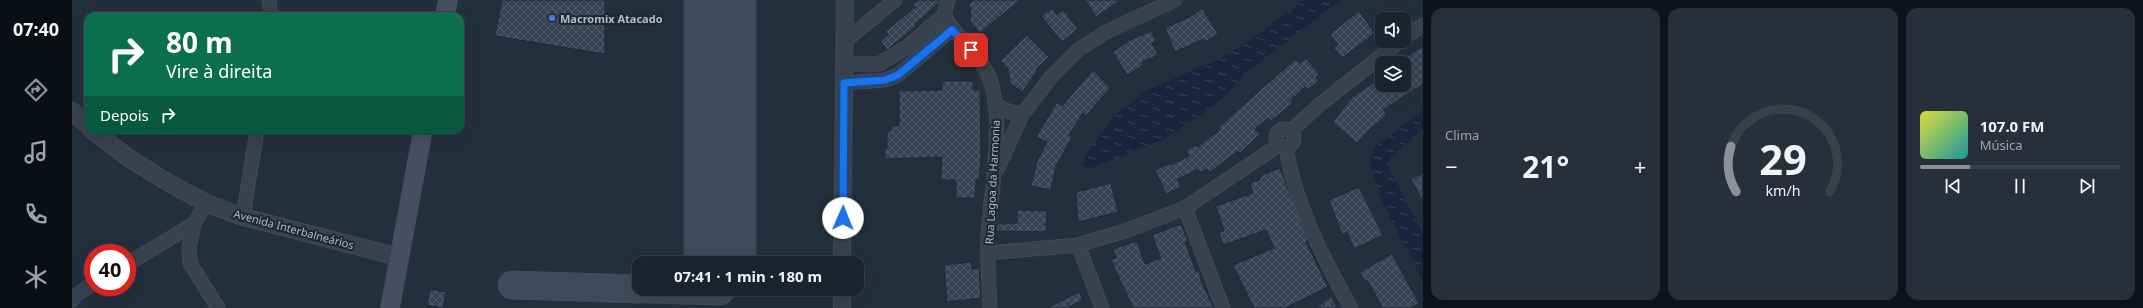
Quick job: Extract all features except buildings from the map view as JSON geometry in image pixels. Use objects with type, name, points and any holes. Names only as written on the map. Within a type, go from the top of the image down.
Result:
[{"type":"main road","points":[[436,12],[438,0]]},
{"type":"main road","points":[[445,12],[448,0]]},
{"type":"main road","points":[[390,308],[395,256],[413,134]]},
{"type":"main road","points":[[381,308],[395,256],[422,134]]},
{"type":"street","points":[[269,0],[270,12]]},
{"type":"street","points":[[842,256],[845,0]]},
{"type":"street","points":[[844,42],[895,0]]},
{"type":"street","points":[[844,64],[879,64],[907,47],[944,15],[948,0]]},
{"type":"street","points":[[994,179],[1022,115],[1051,77],[1078,50],[1106,32],[1175,0]]},
{"type":"street","name":"Rua Lagoa da Harmonia","points":[[944,15],[952,30],[980,61],[989,77],[995,104],[994,179],[988,254],[990,308]]},
{"type":"street","points":[[1411,33],[1423,24]]},
{"type":"street","points":[[844,83],[885,80],[898,75],[952,30]]},
{"type":"street","points":[[907,47],[917,59]]},
{"type":"street","points":[[988,254],[1078,245],[1128,230],[1185,208],[1282,146],[1294,141],[1291,131],[1318,106],[1391,48]]},
{"type":"street","points":[[879,64],[885,80]]},
{"type":"street","points":[[995,104],[1008,111],[1022,115]]},
{"type":"street","points":[[72,111],[84,122]]},
{"type":"street","name":"Avenida Interbalneários","points":[[97,134],[130,158],[169,183],[206,203],[243,217],[395,256]]},
{"type":"street","points":[[243,217],[256,134]]},
{"type":"street","points":[[1282,146],[1304,213],[1329,270],[1351,308]]},
{"type":"street","points":[[206,203],[194,224],[189,248],[190,263],[218,308]]},
{"type":"street","points":[[1185,208],[1223,308]]},
{"type":"street","points":[[136,259],[194,224]]},
{"type":"street","points":[[1078,245],[1102,308]]},
{"type":"street","points":[[72,300],[76,295],[84,290]]},
{"type":"street","points":[[842,296],[842,308]]},
{"type":"water","points":[[1304,0],[1341,0],[1251,68],[1219,102],[1164,139],[1092,168],[1083,166],[1085,156],[1112,118],[1145,91],[1217,60],[1248,42]]},
{"type":"water","points":[[1423,110],[1423,129],[1390,158],[1390,169],[1423,234],[1423,281],[1383,204],[1369,161],[1374,148]]},
{"type":"taxiway","points":[[512,285],[632,289]]},
{"type":"runway","points":[[720,0],[720,256]]},
{"type":"place","name":"Macromix Atacado","points":[[552,18]]},
{"type":"route","points":[[843,218],[844,83],[885,80],[898,75],[952,30],[971,50]]}]
